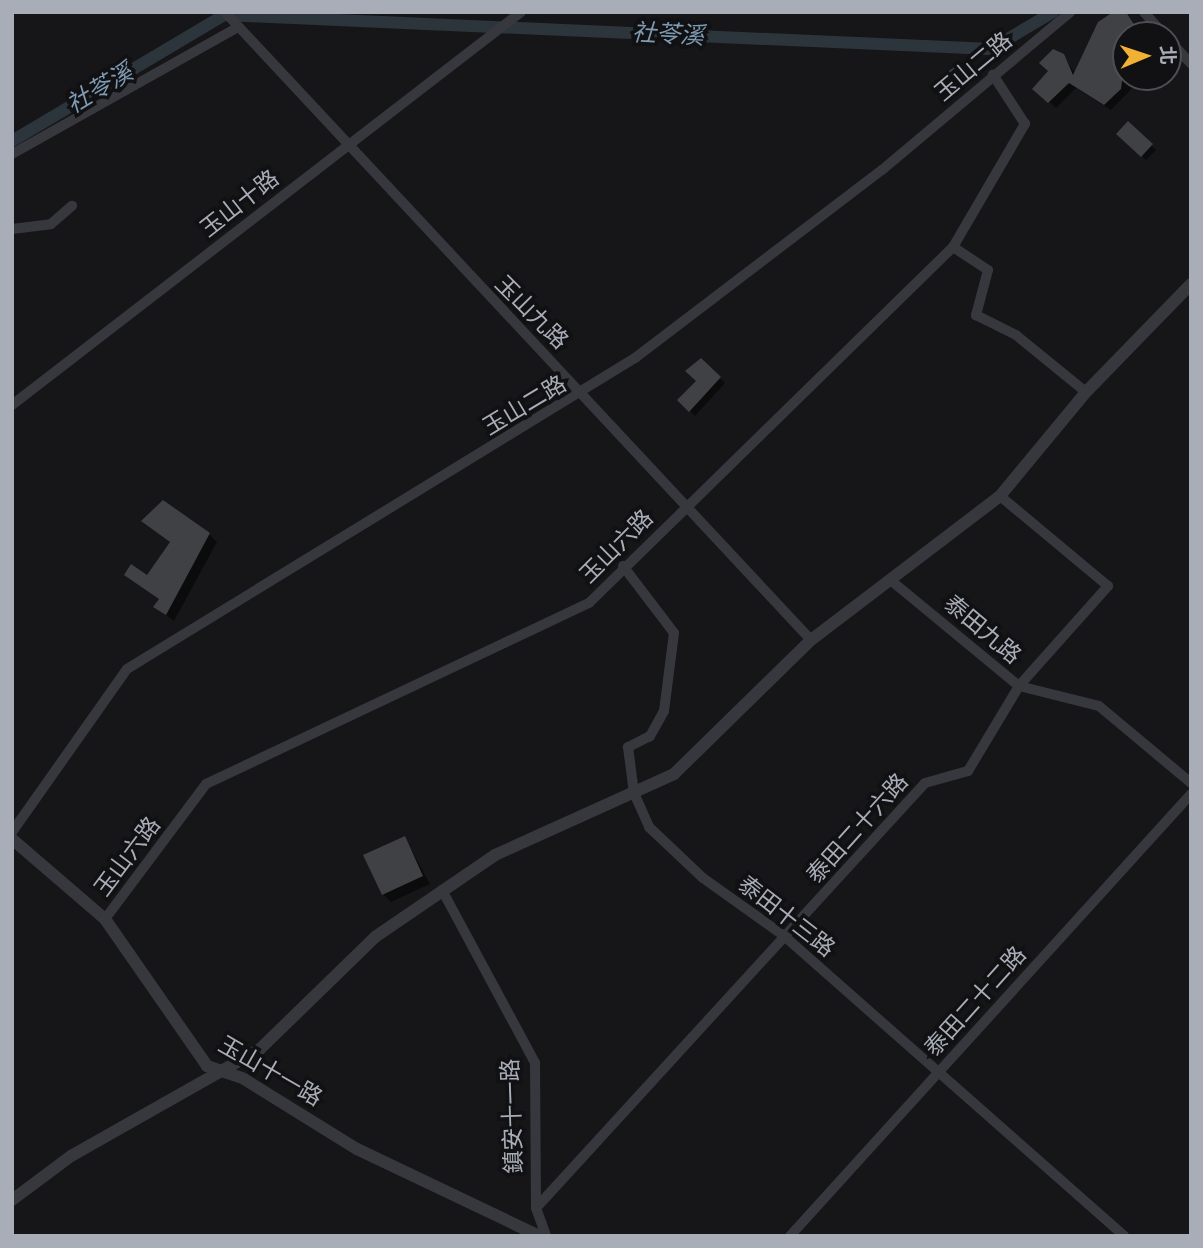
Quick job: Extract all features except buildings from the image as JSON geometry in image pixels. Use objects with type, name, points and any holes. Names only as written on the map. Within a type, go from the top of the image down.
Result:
[{"type":"street","name":"玉山九路","points":[[225,12],[347,146],[583,393],[811,640]]},
{"type":"street","name":"玉山二路","points":[[12,832],[127,669],[583,393],[883,170],[1070,12]]},
{"type":"street","name":"玉山十路","points":[[12,405],[519,14]]},
{"type":"street","points":[[12,154],[238,27]]},
{"type":"street","name":"玉山六路","points":[[105,919],[206,784],[589,603],[623,566],[953,247],[1025,124],[993,75]]},
{"type":"street","points":[[12,229],[51,224],[72,206]]},
{"type":"street","points":[[953,247],[988,270],[976,315],[1016,335],[1086,392]]},
{"type":"street","points":[[12,1200],[71,1156],[221,1074],[290,1026],[375,936],[442,890],[530,835],[674,774],[811,640],[894,583],[1000,496],[1086,392],[1191,284]]},
{"type":"street","name":"泰田二十六路","points":[[536,1208],[783,935],[925,783],[968,771],[1019,686],[1108,586],[1000,496]]},
{"type":"street","name":"泰田十三路","points":[[623,566],[674,634],[664,711],[650,736],[628,747],[634,793],[649,827],[694,869],[783,935],[1124,1236]]},
{"type":"street","name":"泰田九路","points":[[894,583],[1019,686],[1099,706],[1191,783]]},
{"type":"street","name":"泰田二十二路","points":[[790,1236],[1191,794]]},
{"type":"street","name":"玉山十一路","points":[[12,839],[105,919],[194,1049],[221,1074],[244,1079],[357,1149],[539,1236]]},
{"type":"street","name":"鎮安十一路","points":[[442,890],[535,1063],[536,1208],[546,1236]]},
{"type":"waterway","name":"社苓溪","points":[[12,141],[224,15],[991,49],[1053,12]]}]
